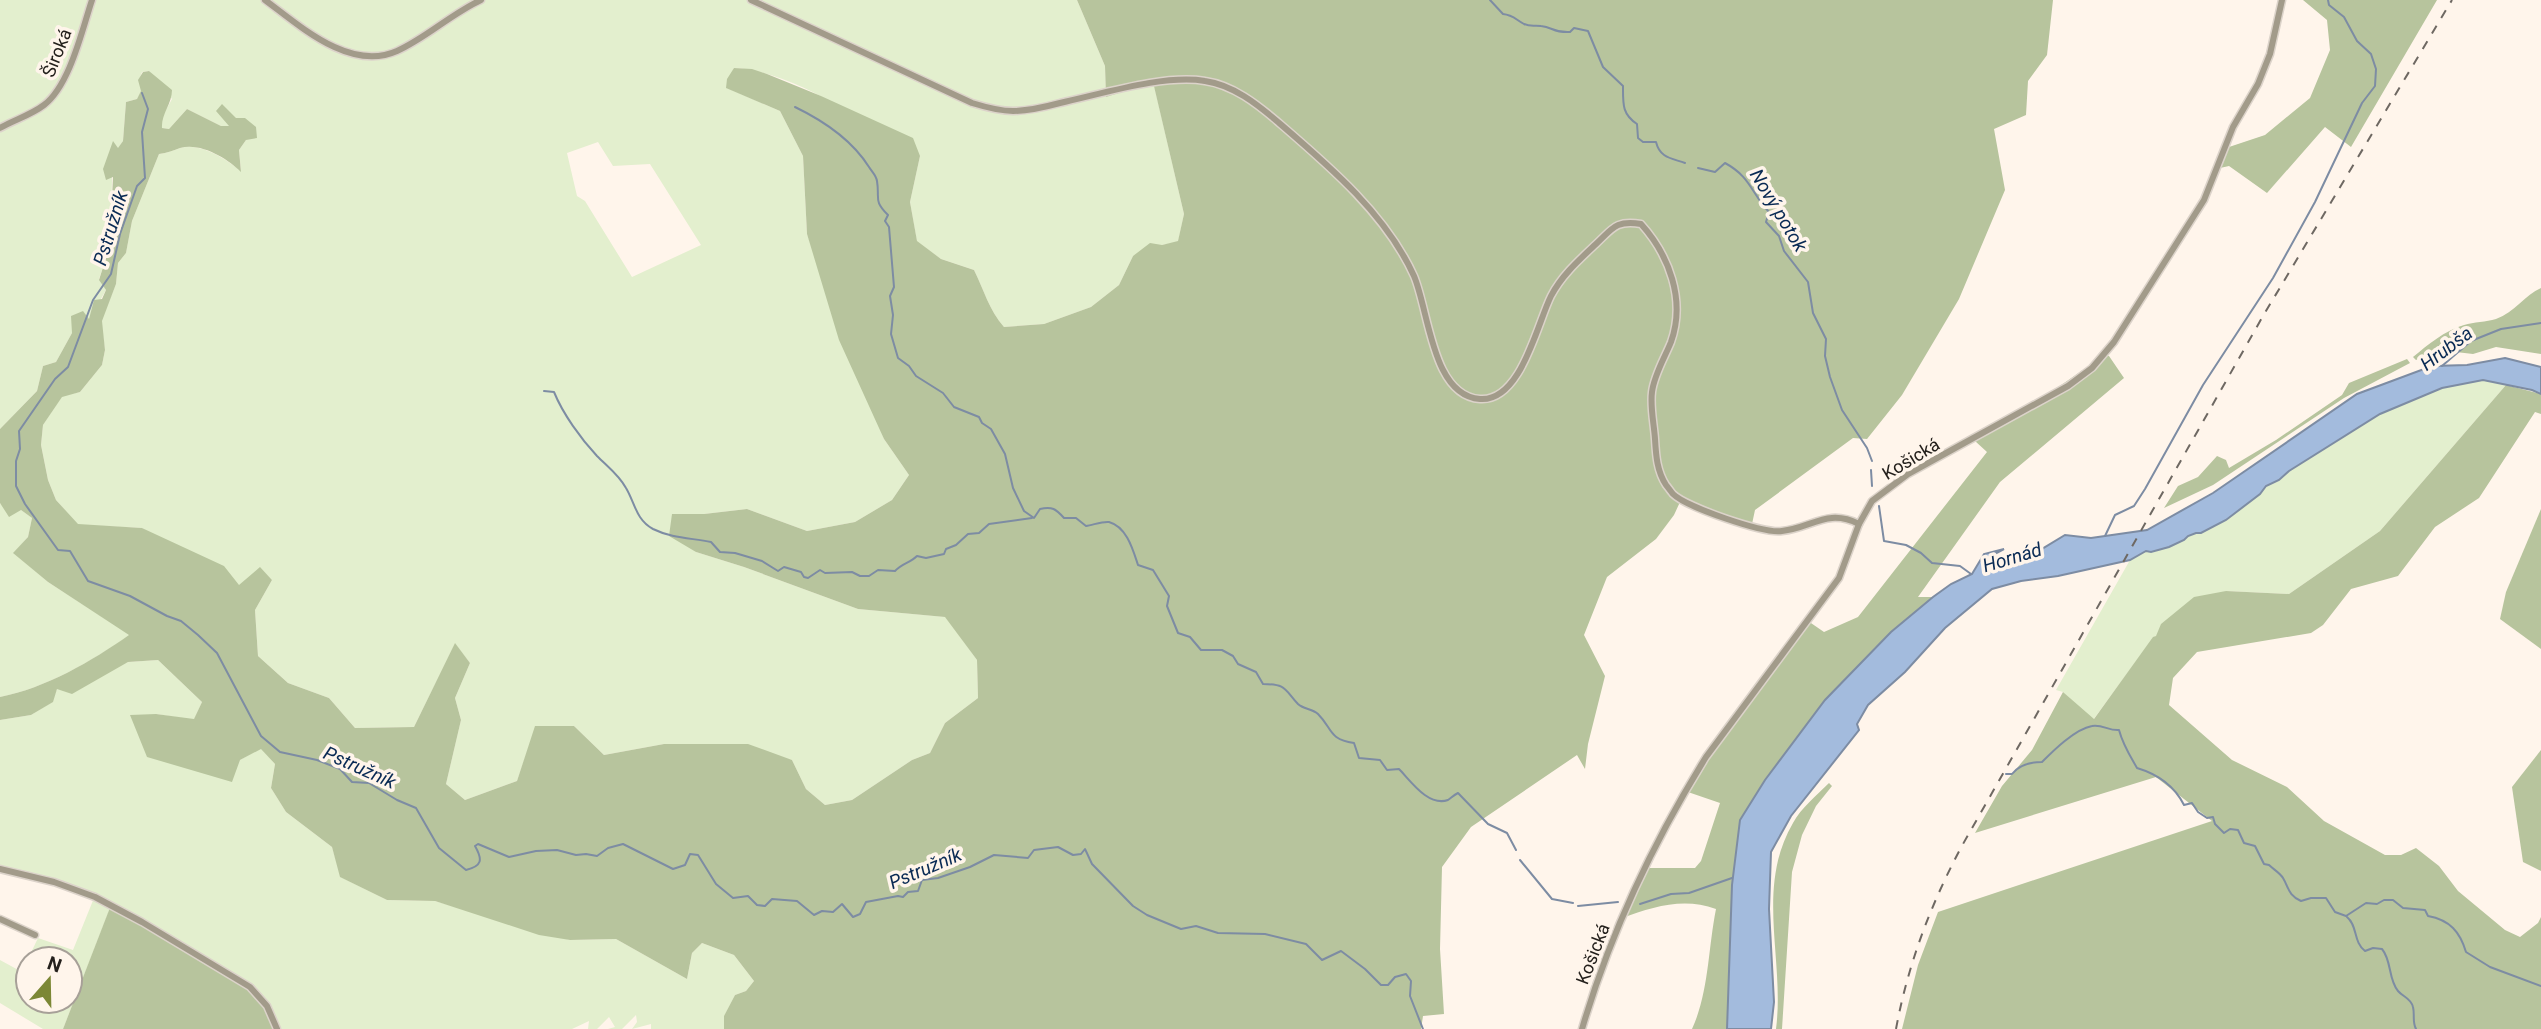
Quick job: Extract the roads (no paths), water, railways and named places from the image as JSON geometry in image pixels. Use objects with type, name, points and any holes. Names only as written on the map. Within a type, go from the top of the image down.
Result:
[{"type":"street","name":"Široká","points":[[0,128],[40,108],[55,95],[66,75],[92,0]]},
{"type":"street","points":[[265,0],[331,45],[362,56],[395,52],[481,0]]},
{"type":"street","points":[[751,0],[971,103],[995,110],[1015,111],[1044,107],[1183,79],[1208,81],[1231,89],[1252,101],[1278,122],[1371,211],[1413,275],[1426,310],[1435,353],[1443,371],[1453,386],[1465,395],[1481,399],[1499,394],[1513,381],[1527,356],[1551,296],[1576,262],[1615,226],[1625,222],[1641,224],[1664,255],[1674,286],[1676,306],[1672,338],[1652,391],[1657,464],[1663,481],[1672,494],[1713,514],[1779,532],[1821,518],[1835,517],[1859,524]]},
{"type":"street","name":"Košická","points":[[1582,1029],[1600,970],[1629,903],[1689,785],[1706,757],[1839,578],[1859,524],[1872,502],[1908,474],[2068,386],[2092,368],[2114,342],[2204,200],[2233,127],[2258,84],[2270,54],[2282,0]]},
{"type":"street","points":[[0,869],[94,897],[142,922],[250,987],[267,1006],[277,1029]]},
{"type":"street","points":[[0,919],[35,936]]},
{"type":"water","points":[[2505,358],[2541,367],[2541,394],[2483,380],[2442,388],[2380,414],[2266,486],[2260,494],[2226,520],[2201,533],[2188,536],[2169,547],[2146,551],[2130,560],[1992,589],[1945,628],[1905,672],[1868,705],[1857,724],[1859,730],[1791,816],[1771,852],[1769,909],[1774,1002],[1771,1029],[1727,1029],[1732,885],[1740,820],[1765,780],[1825,700],[1891,632],[1951,584],[1972,574],[1984,554],[2004,549],[1987,558],[1983,563],[1985,567],[2027,558],[2065,535],[2091,538],[2147,530],[2213,493],[2357,394],[2432,366],[2467,365]]},
{"type":"waterway","name":"Nový potok","points":[[1490,0],[1503,14],[1526,25],[1564,32],[1570,32],[1574,28],[1588,31],[1603,67],[1623,86],[1624,108],[1637,124],[1638,138],[1643,142],[1656,142],[1663,154],[1685,163]]},
{"type":"waterway","points":[[2105,536],[2115,515],[2134,506],[2203,385],[2273,278],[2315,202],[2362,103],[2375,86],[2376,69],[2371,54],[2357,41],[2344,17],[2329,5],[2328,0]]},
{"type":"waterway","name":"Pstružník","points":[[142,93],[148,109],[142,132],[145,178],[137,186],[120,234],[111,274],[93,300],[68,367],[55,379],[19,431],[16,486],[25,504],[58,550],[70,551],[88,581],[130,596],[181,621],[217,653],[261,736],[280,752],[317,760],[340,769],[352,782],[369,783],[416,808],[439,848],[466,870],[480,862],[475,846],[478,844],[509,857],[557,850],[576,855],[597,856],[608,848],[623,844],[673,869],[685,865],[690,854],[698,855],[716,884],[733,898],[748,896],[757,905],[765,906],[772,899],[797,901],[814,915],[822,911],[833,912],[842,904],[853,917],[860,914],[866,902],[903,897],[908,892],[918,891],[922,880],[938,878],[970,867],[994,855],[1028,858],[1034,850],[1058,847],[1073,855],[1081,854],[1085,849],[1092,864],[1133,906],[1181,929],[1196,926],[1218,933],[1265,934],[1306,944],[1322,960],[1341,951],[1381,985],[1388,985],[1395,977],[1406,974],[1411,981],[1410,996],[1423,1029]]},
{"type":"waterway","points":[[795,107],[827,125],[846,140],[875,175],[879,202],[888,215],[885,221],[889,227],[894,287],[890,296],[893,315],[891,334],[898,358],[909,366],[916,376],[943,393],[954,407],[979,417],[982,423],[991,429],[1005,454],[1013,488],[1024,511],[1034,518],[1040,509],[1051,508],[1064,518],[1076,518],[1086,526],[1107,522],[1115,525],[1125,534],[1138,565],[1153,570],[1169,596],[1167,606],[1178,633],[1190,637],[1201,650],[1222,650],[1233,656],[1238,664],[1256,672],[1263,684],[1284,688],[1300,706],[1318,714],[1335,736],[1354,743],[1359,758],[1380,760],[1387,770],[1399,769],[1420,791],[1433,800],[1448,800],[1458,793],[1488,824],[1507,833],[1516,850]]},
{"type":"waterway","name":"Nový potok","points":[[1698,168],[1715,172],[1725,163],[1734,168],[1769,212],[1766,222],[1779,236],[1784,251],[1808,282],[1813,313],[1826,339],[1825,356],[1830,377],[1842,410],[1867,448],[1872,461]]},
{"type":"waterway","name":"Hrubša","points":[[2442,366],[2471,341],[2501,329],[2541,323]]},
{"type":"waterway","points":[[544,391],[554,392],[579,434],[623,483],[639,516],[647,525],[667,534],[711,542],[720,552],[735,553],[762,561],[778,571],[784,567],[801,572],[808,578],[820,570],[825,573],[852,572],[860,576],[869,576],[878,570],[895,571],[917,556],[926,558],[944,554],[946,549],[956,545],[968,534],[979,533],[989,524],[1032,518]]},
{"type":"waterway","name":"Nový potok","points":[[1871,470],[1872,486]]},
{"type":"waterway","name":"Nový potok","points":[[1879,506],[1884,541],[1906,545],[1932,563],[1960,566],[1971,574]]},
{"type":"waterway","points":[[2006,774],[2012,774],[2025,765],[2042,762],[2065,741],[2085,728],[2096,726],[2119,730],[2137,768],[2164,781],[2184,805],[2192,803],[2198,812],[2207,818],[2213,817],[2215,824],[2224,833],[2230,829],[2238,830],[2244,843],[2255,846],[2264,864],[2280,874],[2291,894],[2297,899],[2301,901],[2326,898],[2335,912],[2346,916],[2366,903],[2377,904],[2384,900],[2393,900],[2403,908],[2425,910],[2428,916],[2442,920],[2453,928],[2461,938],[2466,952],[2490,967],[2541,986]]},
{"type":"waterway","points":[[1520,860],[1552,899],[1573,903]]},
{"type":"waterway","points":[[1640,904],[1671,894],[1689,893],[1732,878]]},
{"type":"waterway","points":[[1578,906],[1618,902]]},
{"type":"waterway","points":[[2347,917],[2365,951],[2382,949],[2395,986],[2412,1004],[2416,1029]]},
{"type":"railway","points":[[1896,1029],[1922,934],[1963,844],[2263,316],[2452,0]]},
{"type":"water label","name":"Hornád","points":[[2012,557]]}]
